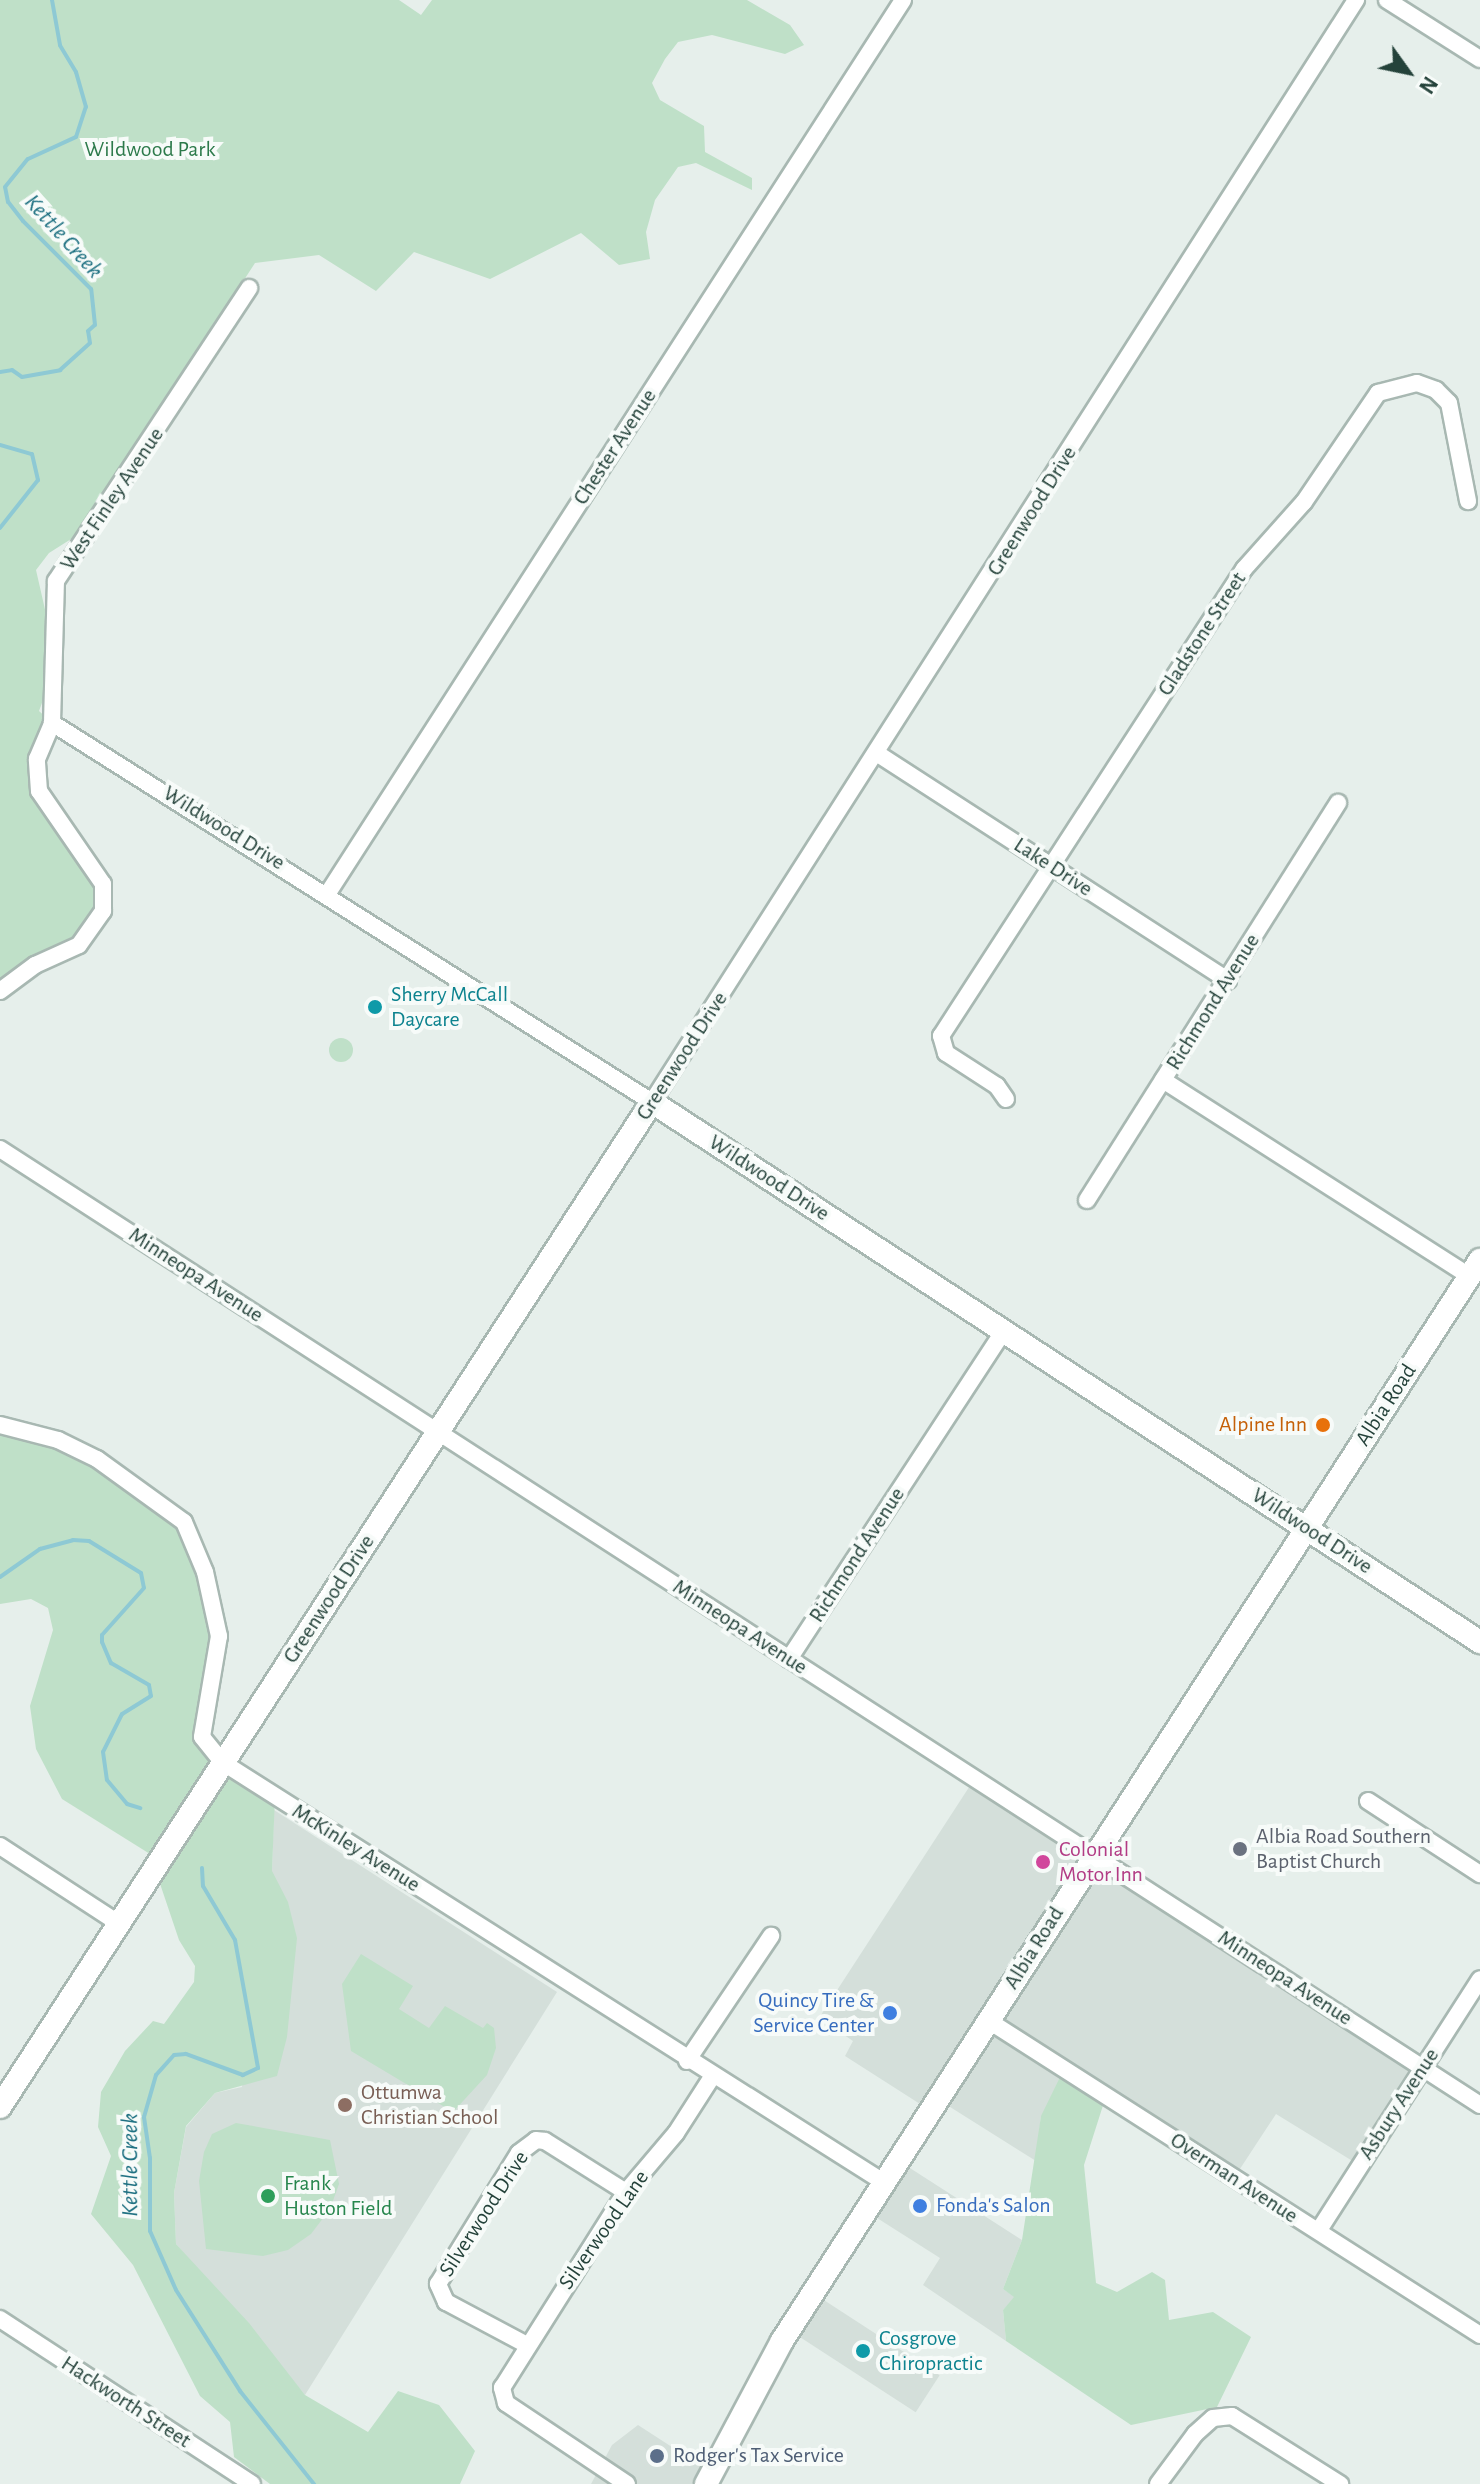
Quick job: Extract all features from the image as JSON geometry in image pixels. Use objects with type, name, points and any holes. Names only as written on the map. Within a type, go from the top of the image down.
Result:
[{"type":"street","name":"Chester Avenue","points":[[328,893],[903,0]]},
{"type":"street","name":"Greenwood Drive","points":[[3,2094],[439,1432],[878,754],[1356,0]]},
{"type":"street","points":[[1387,0],[1480,59]]},
{"type":"street","name":"West Finley Avenue","points":[[0,991],[35,965],[79,945],[103,911],[103,884],[39,791],[37,759],[52,723],[56,581],[249,288]]},
{"type":"street","name":"Gladstone Street","points":[[1006,1099],[997,1086],[946,1053],[941,1036],[1244,569],[1304,502],[1378,393],[1398,384],[1417,383],[1436,390],[1449,403],[1468,501]]},
{"type":"street","name":"Wildwood Drive","points":[[52,723],[328,893],[1480,1642]]},
{"type":"street","name":"Lake Drive","points":[[878,754],[1228,980]]},
{"type":"street","name":"Richmond Avenue","points":[[1087,1200],[1338,803]]},
{"type":"street","points":[[1163,1080],[1475,1268]]},
{"type":"street","name":"Minneopa Avenue","points":[[0,1149],[1095,1853],[1480,2105]]},
{"type":"street","name":"Albia Road","points":[[706,2484],[782,2341],[1304,1525],[1475,1268]]},
{"type":"street","name":"Richmond Avenue","points":[[789,1659],[1004,1330]]},
{"type":"street","name":"McKinley Avenue","points":[[0,1425],[58,1440],[97,1459],[168,1506],[184,1522],[205,1572],[219,1636],[202,1737],[222,1762],[712,2077],[885,2183]]},
{"type":"street","points":[[1368,1801],[1480,1874]]},
{"type":"street","points":[[0,1846],[118,1923]]},
{"type":"street","points":[[687,2061],[771,1936]]},
{"type":"street","name":"Asbury Avenue","points":[[1319,2230],[1480,1979]]},
{"type":"street","name":"Overman Avenue","points":[[989,2021],[1480,2335]]},
{"type":"street","name":"Silverwood Lane","points":[[627,2484],[506,2403],[502,2388],[626,2192],[676,2133],[712,2077]]},
{"type":"street","name":"Silverwood Drive","points":[[527,2345],[446,2302],[438,2284],[513,2163],[523,2148],[545,2141],[626,2192]]},
{"type":"street","name":"Hackworth Street","points":[[0,2319],[252,2484]]},
{"type":"street","points":[[1158,2484],[1195,2434],[1213,2418],[1232,2416],[1340,2484]]},
{"type":"shaded area","points":[[975,1778],[1421,2067],[1359,2165],[1276,2114],[1234,2178],[1113,2097],[1041,2116],[1036,2161],[939,2100],[931,2111],[845,2056],[853,2041],[819,2018]]},
{"type":"shaded area","name":"Ottumwa Christian School","points":[[274,1810],[557,1992],[305,2395],[176,2244],[174,2193],[186,2127],[215,2093],[242,2087],[272,1871]]},
{"type":"shaded area","points":[[899,2161],[1022,2240],[1003,2289],[1015,2297],[1003,2310],[1006,2341],[923,2285],[940,2258],[866,2211]]},
{"type":"shaded area","points":[[813,2293],[940,2375],[916,2412],[789,2330]]},
{"type":"shaded area","points":[[638,2425],[712,2473],[706,2484],[591,2484],[612,2445]]},
{"type":"green space","name":"Wildwood Park","points":[[0,0],[399,0],[421,15],[432,0],[747,0],[790,25],[804,45],[785,54],[712,35],[678,42],[665,59],[652,83],[660,100],[704,126],[705,152],[752,178],[752,190],[696,163],[678,167],[655,200],[646,232],[650,259],[619,265],[581,233],[490,279],[414,252],[376,291],[319,255],[255,263],[79,534],[49,553],[36,570],[49,627],[50,681],[39,711],[52,723],[39,791],[97,872],[97,926],[0,991]]},
{"type":"green space","points":[[341,1038],[352,1045],[353,1050],[346,1061],[341,1062],[330,1055],[329,1050],[336,1039]]},
{"type":"green space","points":[[0,1425],[58,1440],[184,1522],[219,1636],[202,1737],[275,1797],[272,1871],[288,1902],[297,1938],[287,2037],[277,2076],[215,2093],[186,2126],[174,2193],[176,2244],[249,2323],[305,2395],[368,2432],[398,2391],[439,2405],[475,2451],[460,2484],[270,2484],[234,2457],[230,2422],[200,2396],[133,2265],[91,2214],[111,2156],[98,2127],[101,2092],[125,2051],[153,2021],[164,2024],[194,1982],[195,1966],[179,1940],[150,1854],[62,1799],[36,1749],[30,1706],[53,1630],[48,1608],[31,1599],[0,1604]]},
{"type":"green space","points":[[361,1954],[413,1986],[399,2009],[429,2028],[445,2006],[483,2028],[487,2023],[494,2028],[496,2048],[487,2075],[453,2112],[351,2051],[342,1984]]},
{"type":"green space","points":[[1064,2069],[1106,2096],[1084,2165],[1096,2283],[1117,2292],[1152,2272],[1165,2280],[1169,2320],[1213,2312],[1251,2337],[1217,2407],[1131,2425],[1006,2341],[1003,2310],[1014,2297],[1003,2289],[1022,2240],[1041,2116]]},
{"type":"green space","name":"Frank Huston Field","points":[[236,2123],[330,2140],[339,2184],[330,2209],[311,2234],[288,2250],[263,2256],[206,2249],[199,2181],[204,2152],[212,2134]]},
{"type":"waterway","name":"Kettle Creek","points":[[0,372],[12,370],[22,377],[60,370],[90,343],[88,331],[95,325],[91,289],[23,221],[8,202],[5,187],[28,159],[76,137],[86,107],[76,72],[60,45],[52,0]]},
{"type":"waterway","name":"Kettle Creek","points":[[0,445],[32,454],[38,480],[0,528]]},
{"type":"waterway","name":"Kettle Creek","points":[[0,1577],[40,1549],[73,1540],[89,1541],[141,1573],[144,1588],[102,1635],[111,1663],[149,1685],[151,1696],[122,1714],[103,1752],[107,1780],[127,1804],[140,1808]]},
{"type":"waterway","name":"Kettle Creek","points":[[202,1868],[203,1886],[235,1940],[258,2068],[243,2075],[186,2054],[174,2055],[156,2075],[144,2117],[150,2158],[150,2231],[176,2290],[240,2391],[314,2484]]},
{"type":"place","name":"Sherry McCall Daycare","points":[[375,1007]]},
{"type":"place","name":"Alpine Inn","points":[[1323,1425]]},
{"type":"place","name":"Albia Road Southern Baptist Church","points":[[1240,1849]]},
{"type":"place","name":"Colonial Motor Inn","points":[[1043,1862]]},
{"type":"place","name":"Quincy Tire & Service Center","points":[[890,2013]]},
{"type":"place","name":"Ottumwa Christian School","points":[[345,2105]]},
{"type":"place","name":"Frank Huston Field","points":[[268,2196]]},
{"type":"place","name":"Fonda's Salon","points":[[920,2206]]},
{"type":"place","name":"Cosgrove Chiropractic","points":[[863,2351]]},
{"type":"place","name":"Rodger's Tax Service","points":[[657,2456]]}]
